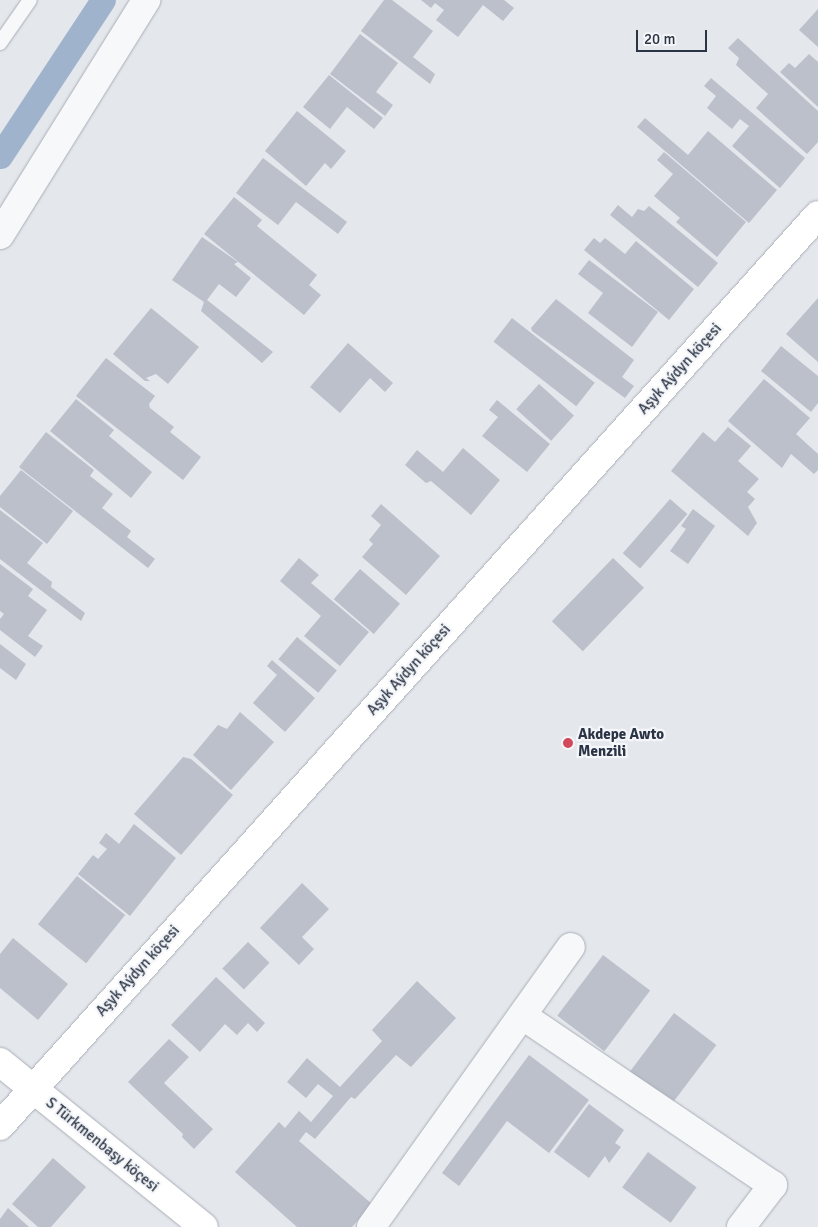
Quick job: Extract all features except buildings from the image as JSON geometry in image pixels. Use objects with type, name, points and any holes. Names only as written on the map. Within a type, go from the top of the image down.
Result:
[{"type":"main road","name":"Aşyk Aýdyn köçesi","points":[[0,1126],[818,215]]},
{"type":"main road","name":"S Türkmenbaşy köçesi","points":[[0,1062],[204,1227]]},
{"type":"street","points":[[0,235],[146,0]]},
{"type":"street","points":[[371,1227],[571,947]]},
{"type":"street","points":[[523,1016],[773,1185],[741,1227]]},
{"type":"lane","points":[[0,43],[30,0]]},
{"type":"waterway","points":[[0,156],[103,0]]},
{"type":"place","name":"Akdepe Awto Menzili","points":[[568,743]]}]
